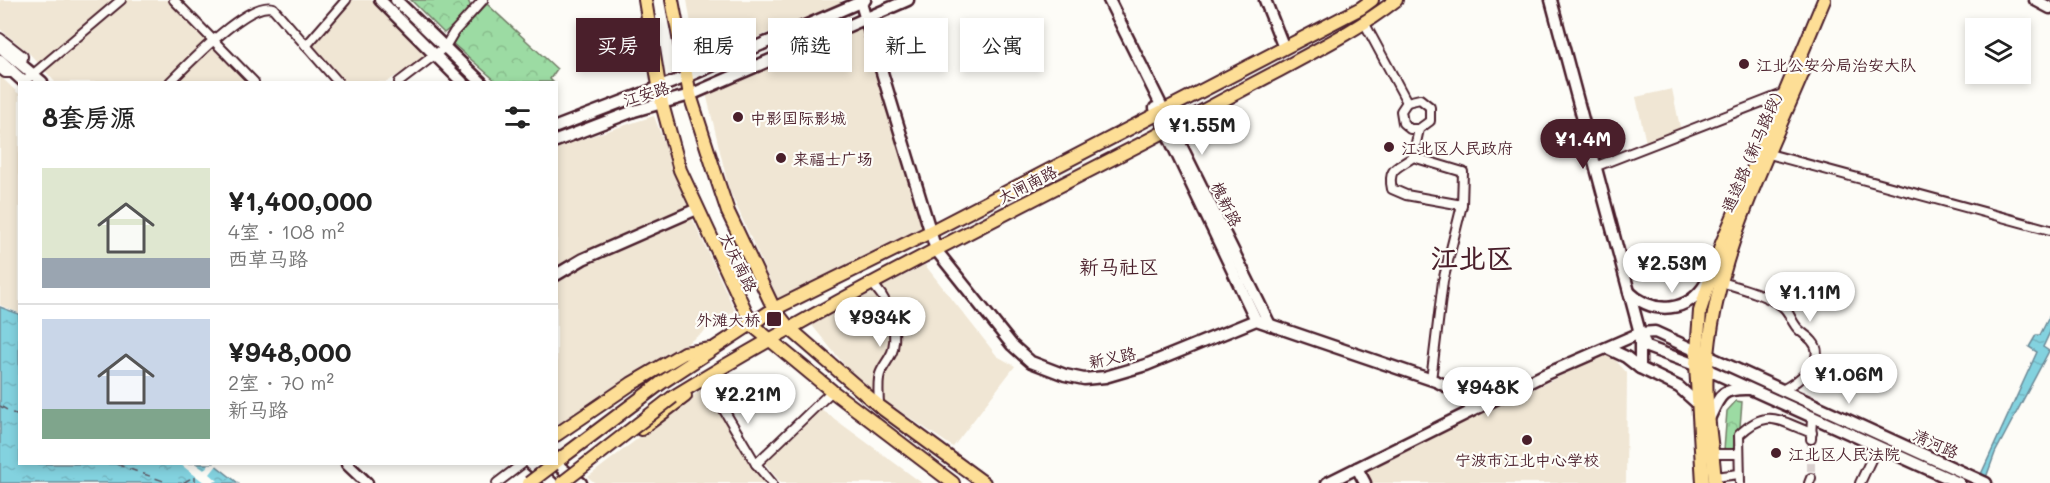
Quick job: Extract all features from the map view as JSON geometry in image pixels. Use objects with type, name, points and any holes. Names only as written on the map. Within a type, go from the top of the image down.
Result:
[{"type":"main road","name":"大庆南路","points":[[645,0],[662,104],[680,170],[752,325],[769,342],[953,483]]},
{"type":"main road","name":"大庆南路","points":[[672,0],[690,95],[728,212],[774,309],[788,327],[879,406],[984,483]]},
{"type":"main road","name":"大闸南路","points":[[558,461],[662,383],[774,309],[1161,113],[1361,8],[1372,0]]},
{"type":"main road","name":"大闸南路","points":[[562,483],[673,397],[769,342],[788,327],[870,282],[1169,129],[1365,24],[1396,0]]},
{"type":"main road","name":"通途路 (新马路段)","points":[[1715,280],[1785,93],[1824,0]]},
{"type":"main road","name":"通途路 (新马路段)","points":[[1702,360],[1700,311],[1732,241],[1833,0]]},
{"type":"main road","points":[[558,434],[631,384],[684,353],[718,347]]},
{"type":"main road","points":[[1702,360],[1699,405],[1703,483]]},
{"type":"main road","points":[[1702,360],[1715,480]]},
{"type":"main road","points":[[578,481],[727,364]]},
{"type":"main road","points":[[529,483],[553,465]]},
{"type":"street","points":[[174,0],[253,81]]},
{"type":"street","points":[[306,46],[346,0]]},
{"type":"street","points":[[380,0],[461,81]]},
{"type":"street","points":[[396,0],[480,81]]},
{"type":"street","points":[[400,81],[445,47],[454,32],[483,0]]},
{"type":"street","name":"江安路","points":[[868,18],[908,0]]},
{"type":"street","name":"槐新路","points":[[1103,0],[1270,325]]},
{"type":"street","name":"槐新路","points":[[1109,0],[1161,113]]},
{"type":"street","points":[[1265,0],[1284,48]]},
{"type":"street","points":[[1551,0],[1640,333],[1647,346],[1702,360]]},
{"type":"street","points":[[2034,0],[2050,8]]},
{"type":"street","name":"江安路","points":[[558,126],[686,76],[862,1]]},
{"type":"street","name":"新义路","points":[[862,1],[866,18]]},
{"type":"street","points":[[0,60],[38,78],[114,2]]},
{"type":"street","points":[[174,81],[213,40],[249,13],[266,6],[273,8],[337,81]]},
{"type":"street","name":"江安路","points":[[558,140],[634,111],[690,95],[864,20]]},
{"type":"street","points":[[1365,24],[1407,102]]},
{"type":"street","points":[[0,38],[23,56],[18,69]]},
{"type":"street","points":[[0,47],[18,69],[24,81]]},
{"type":"street","points":[[0,69],[5,73],[18,69]]},
{"type":"street","name":"新义路","points":[[882,72],[936,250],[1012,345],[1031,362],[1065,375],[1084,379],[1127,371],[1256,320]]},
{"type":"street","points":[[1597,166],[1785,93]]},
{"type":"street","points":[[1420,99],[1430,107],[1430,121],[1419,129],[1410,129],[1402,123],[1401,111],[1407,102],[1420,99]]},
{"type":"street","name":"槐新路","points":[[1169,129],[1256,320]]},
{"type":"street","points":[[1419,129],[1413,157],[1395,168],[1390,178],[1392,189],[1406,195],[1462,205]]},
{"type":"street","points":[[1769,154],[2050,230]]},
{"type":"street","points":[[1413,157],[1463,172],[1462,205],[1443,281],[1431,380]]},
{"type":"street","points":[[558,274],[583,259],[697,209]]},
{"type":"street","points":[[1629,292],[1650,304],[1679,308],[1695,299],[1715,280],[1781,306],[1790,314],[1794,325],[1813,342],[1816,351],[1808,372],[1798,382],[1782,390]]},
{"type":"street","points":[[870,282],[881,292],[889,307],[895,334],[892,351],[879,375],[879,406]]},
{"type":"street","points":[[1256,320],[1431,380],[1459,393],[1473,410]]},
{"type":"street","points":[[1326,483],[1346,479],[1357,468],[1473,410],[1546,374],[1640,333],[1655,332],[1702,360]]},
{"type":"street","points":[[1640,333],[1640,368]]},
{"type":"street","points":[[1607,348],[1626,357],[1640,368],[1679,387],[1699,405]]},
{"type":"street","name":"清河路","points":[[1702,360],[1750,389],[1959,483]]},
{"type":"street","name":"清河路","points":[[1702,360],[1782,390],[1982,481]]},
{"type":"street","points":[[706,380],[756,464],[772,483]]},
{"type":"street","points":[[1709,419],[1719,396],[1731,388],[1750,389]]},
{"type":"street","points":[[756,464],[832,391]]},
{"type":"street","points":[[1740,483],[1739,435],[1754,421],[1766,417],[1811,436],[1812,417]]},
{"type":"street","points":[[1860,483],[1877,447]]},
{"type":"street","points":[[1713,454],[1738,454]]},
{"type":"street","points":[[349,465],[367,483]]},
{"type":"street","points":[[497,483],[521,465]]},
{"type":"street","points":[[532,465],[552,483]]},
{"type":"street","points":[[558,465],[578,481]]},
{"type":"street","points":[[1357,468],[1365,483]]},
{"type":"street","points":[[1715,480],[1739,474]]},
{"type":"shaded area","points":[[0,0],[168,0],[246,81],[54,81],[29,53],[0,29]]},
{"type":"shaded area","points":[[348,0],[371,0],[427,56],[389,81],[340,81],[308,46]]},
{"type":"shaded area","points":[[687,0],[842,0],[840,5],[806,18],[768,18],[768,33],[756,38],[756,18],[690,18]]},
{"type":"shaded area","points":[[863,24],[864,72],[878,72],[926,230],[778,299],[729,189],[706,93],[768,66],[768,72],[852,72],[852,29]]},
{"type":"shaded area","points":[[0,76],[18,93],[18,313],[0,305]]},
{"type":"shaded area","points":[[1672,89],[1681,132],[1646,143],[1636,97]]},
{"type":"shaded area","points":[[654,116],[692,218],[735,311],[558,430],[558,147]]},
{"type":"shaded area","points":[[925,265],[997,356],[1015,366],[953,447],[860,384],[810,323]]},
{"type":"shaded area","name":"宁波市江北中心学校","points":[[1609,353],[1627,373],[1626,483],[1368,483],[1361,471]]},
{"type":"shaded area","points":[[707,385],[768,483],[595,483],[588,477]]},
{"type":"shaded area","points":[[821,409],[922,483],[781,483],[764,462]]},
{"type":"green space","points":[[411,0],[468,0],[472,10],[444,33]]},
{"type":"green space","points":[[487,4],[557,69],[550,79],[552,81],[496,81],[451,42]]},
{"type":"green space","points":[[1736,401],[1742,402],[1740,427],[1735,436],[1733,451],[1724,450],[1727,411]]},
{"type":"water","points":[[0,307],[18,314],[18,465],[215,465],[238,483],[0,483]]},
{"type":"water","points":[[2050,315],[2050,332],[2043,347],[2049,351],[1995,453],[1984,483],[1977,483],[2037,352],[2029,347],[2036,335],[2040,335]]},
{"type":"pier","points":[[181,465],[197,465],[204,470],[208,465],[217,465],[210,474],[218,481],[205,483]]},
{"type":"ferry route","points":[[0,406],[18,416]]},
{"type":"ferry route","points":[[119,465],[169,483]]},
{"type":"ferry route","points":[[183,483],[195,476]]},
{"type":"ferry route","points":[[195,477],[195,483]]},
{"type":"tunnel","points":[[1811,439],[1811,478]]},
{"type":"place","name":"江北公安分局治安大队","points":[[1744,64]]},
{"type":"place","name":"中影国际影城","points":[[738,117]]},
{"type":"place","name":"江北区人民政府","points":[[1389,147]]},
{"type":"place","name":"来福士广场","points":[[781,158]]},
{"type":"place","name":"外滩大桥","points":[[774,319]]},
{"type":"place","name":"宁波市江北中心学校","points":[[1527,440]]},
{"type":"place","name":"江北区人民法院","points":[[1776,453]]},
{"type":"district","name":"江北区","points":[[1472,257]]},
{"type":"district","name":"新马社区","points":[[1119,266]]}]
